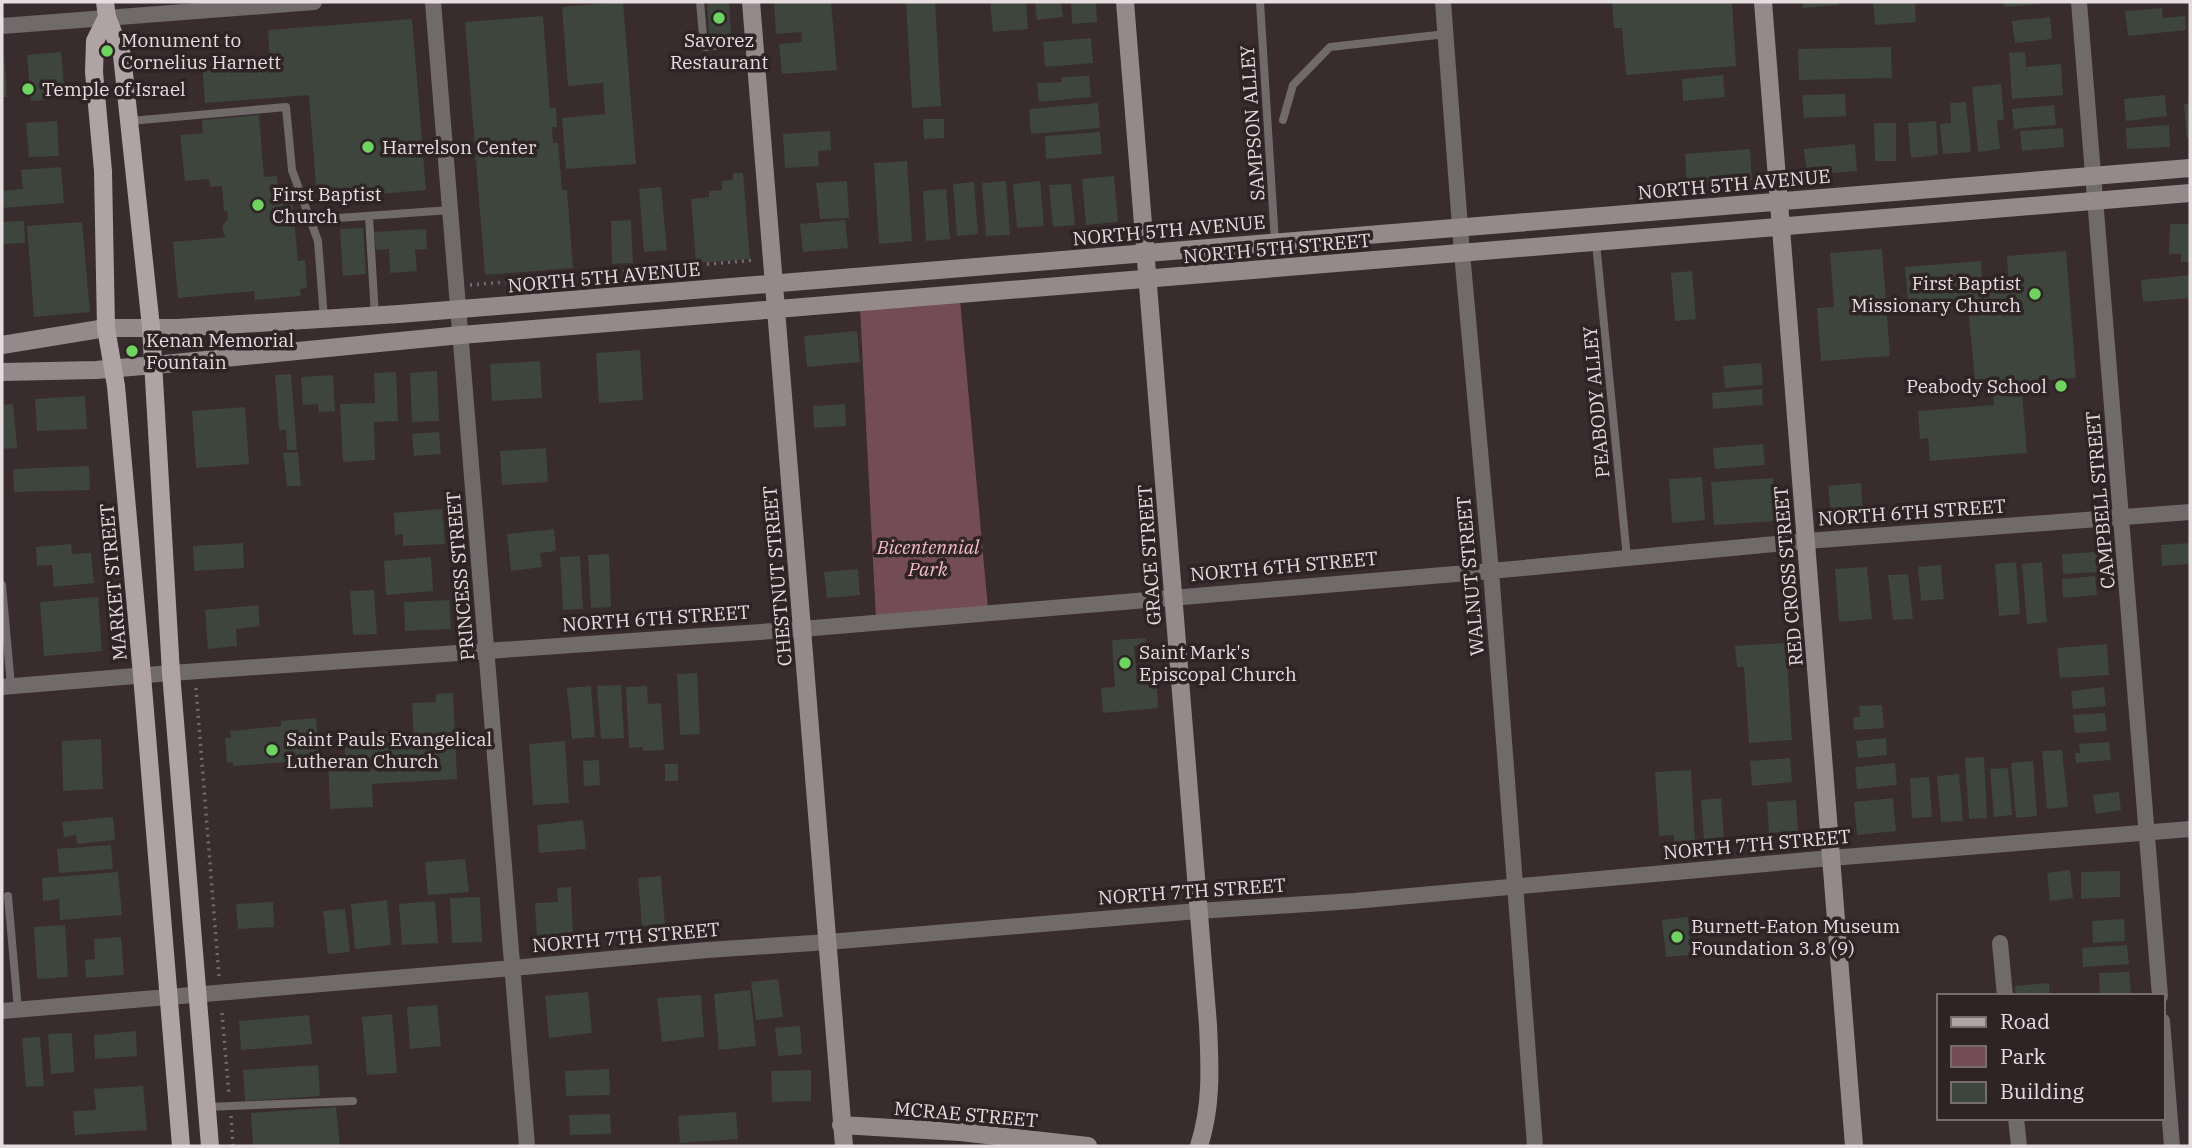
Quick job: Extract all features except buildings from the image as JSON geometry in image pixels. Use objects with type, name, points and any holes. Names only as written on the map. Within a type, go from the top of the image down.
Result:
[{"type":"main road","points":[[106,9],[122,55],[154,365],[171,673],[210,1146]]},
{"type":"main road","name":"MARKET STREET","points":[[106,9],[95,41],[94,72],[103,171],[106,328],[113,369],[142,676],[181,1146]]},
{"type":"street","points":[[2,26],[106,9],[314,2]]},
{"type":"street","name":"PRINCESS STREET","points":[[433,2],[527,1146]]},
{"type":"street","name":"CHESTNUT STREET","points":[[751,2],[844,1146]]},
{"type":"street","name":"GRACE STREET","points":[[1125,2],[1208,1026],[1208,1116],[1199,1146]]},
{"type":"street","name":"WALNUT STREET","points":[[1443,2],[1462,253],[1491,571],[1535,1146]]},
{"type":"street","name":"RED CROSS STREET","points":[[1763,2],[1854,1146]]},
{"type":"street","name":"CAMPBELL STREET","points":[[2079,2],[2160,994]]},
{"type":"street","name":"NORTH 5TH AVENUE","points":[[2,345],[106,328],[177,328],[375,316],[2190,167]]},
{"type":"street","points":[[1781,226],[2190,193]]},
{"type":"street","name":"NORTH 5TH STREET","points":[[776,309],[1781,226]]},
{"type":"street","points":[[2,372],[113,369],[461,335],[776,309]]},
{"type":"street","name":"NORTH 6TH STREET","points":[[6,687],[802,629],[1491,571],[1807,541],[2190,512]]},
{"type":"street","name":"NORTH 7TH STREET","points":[[10,1010],[706,950],[1354,901],[2190,829]]},
{"type":"street","points":[[2000,943],[2005,994]]},
{"type":"street","points":[[2164,1046],[2172,1146]]},
{"type":"street","points":[[2017,1120],[2019,1146]]},
{"type":"street","points":[[841,1125],[853,1146]]},
{"type":"street","name":"MCRAE STREET","points":[[841,1125],[960,1132],[1088,1146]]},
{"type":"lane","points":[[700,2],[704,47],[754,42]]},
{"type":"lane","name":"SAMPSON ALLEY","points":[[1260,2],[1275,242]]},
{"type":"lane","points":[[1283,120],[1293,85],[1330,47],[1446,34]]},
{"type":"lane","points":[[130,121],[286,107],[292,170],[318,241],[324,319]]},
{"type":"lane","points":[[311,220],[450,210]]},
{"type":"lane","points":[[369,216],[375,316]]},
{"type":"lane","name":"PEABODY ALLEY","points":[[1597,243],[1627,558]]},
{"type":"lane","points":[[2,585],[6,687]]},
{"type":"lane","points":[[8,896],[10,1010]]},
{"type":"lane","points":[[206,1107],[353,1101]]},
{"type":"path","points":[[482,284],[772,259]]},
{"type":"path","points":[[195,688],[219,976]]},
{"type":"path","points":[[222,1013],[233,1146]]},
{"type":"green space","name":"Bicentennial Park","points":[[960,300],[988,609],[876,619],[860,308]]},
{"type":"place","name":"Savorez Restaurant","points":[[719,18]]},
{"type":"place","name":"Monument to Cornelius Harnett","points":[[107,51]]},
{"type":"place","name":"Temple of Israel","points":[[28,89]]},
{"type":"place","name":"Harrelson Center","points":[[368,147]]},
{"type":"place","name":"First Baptist Church","points":[[258,205]]},
{"type":"place","name":"First Baptist Missionary Church","points":[[2035,294]]},
{"type":"place","name":"Kenan Memorial Fountain","points":[[132,351]]},
{"type":"place","name":"Peabody School","points":[[2061,386]]},
{"type":"place","name":"Saint Mark's Episcopal Church","points":[[1125,663]]},
{"type":"place","name":"Saint Pauls Evangelical Lutheran Church","points":[[272,750]]},
{"type":"place","name":"Burnett-Eaton Museum Foundation 3.8 (9)","points":[[1677,937]]}]
